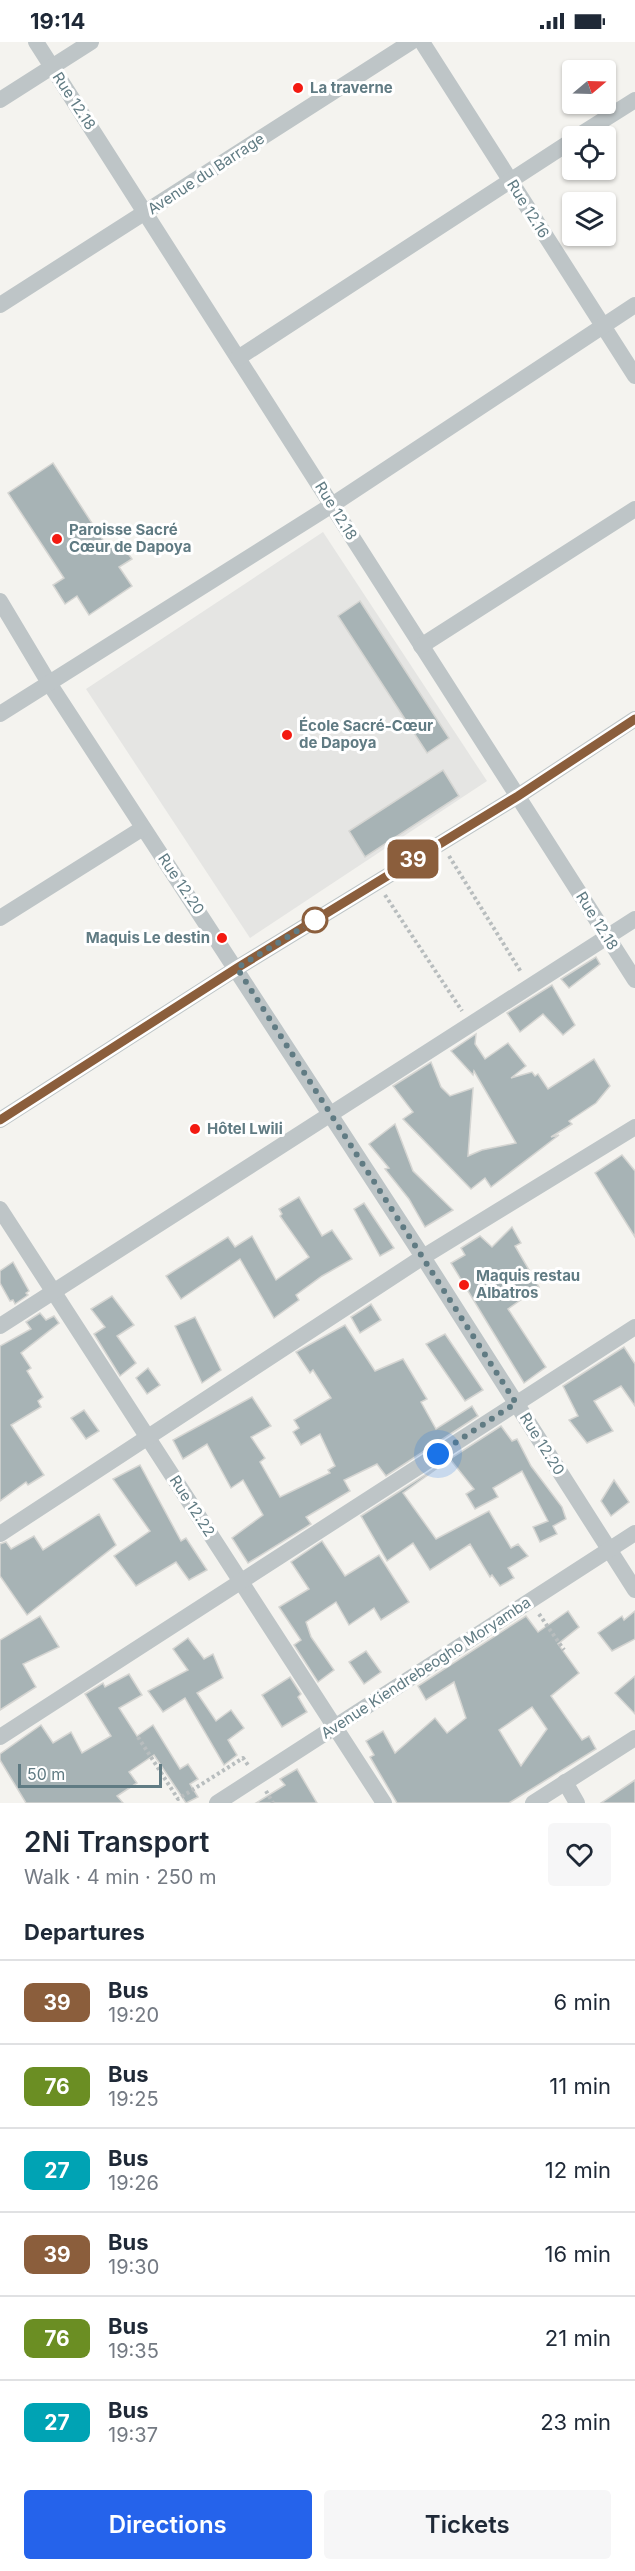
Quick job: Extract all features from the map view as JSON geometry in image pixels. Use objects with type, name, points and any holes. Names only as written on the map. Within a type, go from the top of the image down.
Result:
[{"type":"street","name":"Rue 12.18","points":[[36,42],[635,980]]},
{"type":"street","points":[[0,100],[91,42]]},
{"type":"street","name":"Avenue du Barrage","points":[[0,305],[411,42]]},
{"type":"street","name":"Rue 12.16","points":[[422,42],[635,376]]},
{"type":"street","points":[[594,126],[635,100]]},
{"type":"street","points":[[238,358],[562,147]]},
{"type":"street","points":[[0,714],[332,505],[635,305]]},
{"type":"street","points":[[421,646],[635,509]]},
{"type":"street","name":"Rue 12.20","points":[[0,601],[49,683],[237,968],[635,1590]]},
{"type":"street","points":[[0,1120],[237,968],[518,796],[635,719]]},
{"type":"street","points":[[0,918],[143,828]]},
{"type":"street","points":[[0,1326],[635,919]]},
{"type":"street","points":[[0,1534],[423,1257],[635,1127]]},
{"type":"street","name":"Rue 12.22","points":[[0,1209],[384,1803]]},
{"type":"street","points":[[0,1737],[635,1327]]},
{"type":"street","name":"Avenue Kiendrebeogho Moryamba","points":[[217,1803],[635,1533]]},
{"type":"street","points":[[533,1803],[635,1738]]},
{"type":"street","points":[[565,1782],[577,1803]]},
{"type":"path","points":[[440,843],[530,986]]},
{"type":"path","points":[[376,882],[470,1024]]},
{"type":"path","points":[[530,1601],[564,1650]]},
{"type":"path","points":[[138,1737],[178,1799],[243,1758],[257,1777]]},
{"type":"shaded area","name":"École Sacré-Cœur de Dapoya","points":[[323,532],[487,781],[250,938],[86,689]]},
{"type":"building","points":[[53,463],[108,548],[119,541],[132,559],[119,567],[132,586],[89,615],[77,596],[65,604],[53,585],[64,578],[8,493]]},
{"type":"building","points":[[360,601],[449,738],[427,753],[338,616]]},
{"type":"building","points":[[443,770],[459,796],[365,857],[349,831]]},
{"type":"building","points":[[596,957],[600,964],[569,988],[561,979]]},
{"type":"building","points":[[552,985],[575,1025],[563,1035],[543,1014],[520,1032],[507,1013]]},
{"type":"building","points":[[476,1034],[475,1044],[485,1059],[508,1043],[526,1066],[511,1078],[532,1072],[535,1076],[538,1074],[548,1089],[594,1059],[610,1086],[596,1103],[569,1121],[572,1124],[551,1137],[559,1135],[491,1187],[485,1178],[471,1189],[403,1119],[413,1112],[393,1086],[431,1062],[441,1087],[450,1096],[473,1088],[468,1156],[482,1150],[516,1143],[474,1071],[473,1075],[451,1051]]},
{"type":"building","points":[[395,1124],[413,1171],[453,1210],[425,1227],[409,1199],[385,1169],[389,1168],[369,1144]]},
{"type":"building","points":[[622,1155],[635,1171],[635,1237],[595,1173]]},
{"type":"building","points":[[299,1197],[322,1236],[332,1230],[352,1259],[322,1276],[296,1295],[299,1300],[274,1318],[240,1259],[181,1299],[166,1276],[228,1237],[235,1247],[252,1236],[276,1280],[309,1257],[280,1216],[282,1214],[279,1209]]},
{"type":"building","points":[[364,1203],[394,1248],[380,1256],[354,1209]]},
{"type":"building","points":[[512,1227],[521,1243],[515,1246],[539,1287],[508,1309],[546,1367],[524,1383],[451,1263],[465,1255],[461,1248],[480,1236],[492,1247]]},
{"type":"building","points":[[13,1262],[29,1291],[26,1293],[28,1295],[15,1304],[13,1300],[10,1301],[0,1283],[0,1271]]},
{"type":"building","points":[[112,1296],[134,1325],[117,1336],[136,1363],[120,1376],[94,1334],[105,1327],[91,1309]]},
{"type":"building","points":[[371,1304],[381,1320],[360,1333],[351,1317]]},
{"type":"building","points":[[40,1313],[46,1320],[54,1316],[59,1323],[21,1353],[31,1368],[27,1371],[43,1397],[38,1401],[41,1407],[11,1425],[44,1475],[28,1485],[26,1482],[0,1501],[0,1346],[31,1329],[26,1322]]},
{"type":"building","points":[[195,1317],[221,1370],[202,1383],[175,1326]]},
{"type":"building","points":[[345,1325],[375,1371],[403,1359],[427,1399],[421,1402],[436,1429],[472,1406],[478,1416],[386,1476],[377,1464],[344,1480],[350,1491],[306,1517],[311,1524],[248,1563],[232,1538],[263,1515],[243,1480],[231,1488],[207,1444],[183,1459],[173,1440],[252,1397],[271,1426],[251,1437],[265,1458],[260,1462],[280,1497],[330,1473],[328,1470],[335,1466],[320,1434],[301,1445],[293,1432],[299,1428],[294,1420],[331,1398],[313,1370],[310,1373],[296,1352]]},
{"type":"building","points":[[445,1334],[483,1390],[465,1401],[426,1344]]},
{"type":"building","points":[[624,1347],[635,1364],[635,1406],[621,1386],[594,1401],[613,1431],[587,1443],[569,1420],[578,1416],[563,1386]]},
{"type":"building","points":[[148,1368],[160,1385],[147,1394],[136,1378]]},
{"type":"building","points":[[84,1410],[99,1431],[86,1439],[71,1418]]},
{"type":"building","points":[[501,1426],[512,1441],[517,1439],[531,1466],[562,1507],[566,1519],[553,1526],[557,1534],[540,1542],[533,1527],[548,1521],[522,1471],[493,1488],[498,1497],[475,1509],[466,1494],[474,1489],[450,1459],[403,1493],[436,1539],[489,1511],[511,1548],[518,1544],[528,1556],[508,1568],[514,1578],[500,1586],[492,1575],[490,1577],[470,1544],[430,1570],[413,1543],[387,1561],[361,1516]]},
{"type":"building","points":[[140,1465],[181,1541],[186,1538],[207,1570],[189,1580],[176,1562],[136,1586],[114,1556],[150,1531],[113,1479]]},
{"type":"building","points":[[614,1480],[629,1502],[611,1516],[601,1501]]},
{"type":"building","points":[[99,1514],[116,1545],[27,1615],[0,1576],[0,1544],[6,1542],[11,1549],[34,1536],[43,1550]]},
{"type":"building","points":[[322,1541],[345,1576],[379,1555],[409,1602],[381,1620],[374,1608],[349,1625],[336,1602],[306,1622],[311,1637],[334,1670],[318,1682],[294,1645],[301,1640],[279,1607],[309,1589],[291,1562]]},
{"type":"building","points":[[568,1611],[579,1627],[558,1644],[579,1673],[551,1696],[582,1740],[589,1736],[596,1749],[509,1803],[397,1803],[370,1757],[374,1755],[366,1741],[383,1731],[395,1753],[435,1718],[447,1733],[466,1718],[454,1682],[426,1700],[418,1686],[526,1616],[538,1632]],"holes":[[[532,1707],[547,1729],[521,1766],[499,1730]]]},
{"type":"building","points":[[635,1611],[635,1639],[612,1651],[598,1633],[622,1616],[624,1620]]},
{"type":"building","points":[[40,1616],[59,1647],[23,1664],[36,1687],[0,1710],[0,1640]]},
{"type":"building","points":[[188,1638],[204,1659],[213,1654],[223,1678],[197,1693],[216,1721],[231,1710],[244,1728],[228,1740],[237,1755],[224,1765],[185,1698],[163,1712],[148,1691],[188,1670],[173,1649]]},
{"type":"building","points":[[366,1651],[381,1672],[364,1684],[349,1662]]},
{"type":"building","points":[[129,1674],[142,1695],[119,1708],[137,1736],[153,1725],[180,1769],[188,1764],[198,1779],[190,1784],[198,1797],[186,1803],[154,1755],[129,1772],[137,1783],[117,1796],[123,1803],[26,1803],[0,1760],[0,1754],[41,1725],[53,1743],[71,1732],[82,1753],[111,1736],[85,1694],[103,1683],[105,1687]]},
{"type":"building","points":[[635,1676],[635,1714],[615,1693]]},
{"type":"building","points":[[290,1677],[301,1694],[298,1697],[307,1712],[282,1727],[262,1695]]},
{"type":"building","points":[[297,1769],[317,1803],[256,1803],[285,1785],[280,1779]]},
{"type":"building","points":[[635,1780],[635,1803],[601,1803]]},
{"type":"bus line","name":"39","points":[[0,1120],[237,968],[518,796],[635,719]]},
{"type":"place","name":"La traverne","points":[[298,88]]},
{"type":"place","name":"Paroisse Sacré Cœur de Dapoya","points":[[57,539]]},
{"type":"place","name":"École Sacré-Cœur de Dapoya","points":[[287,735]]},
{"type":"place","name":"Maquis Le destin","points":[[222,938]]},
{"type":"place","name":"Hôtel Lwili","points":[[195,1129]]},
{"type":"place","name":"Maquis restau Albatros","points":[[464,1285]]},
{"type":"route","points":[[315,920],[237,968],[516,1403],[438,1454]]}]
